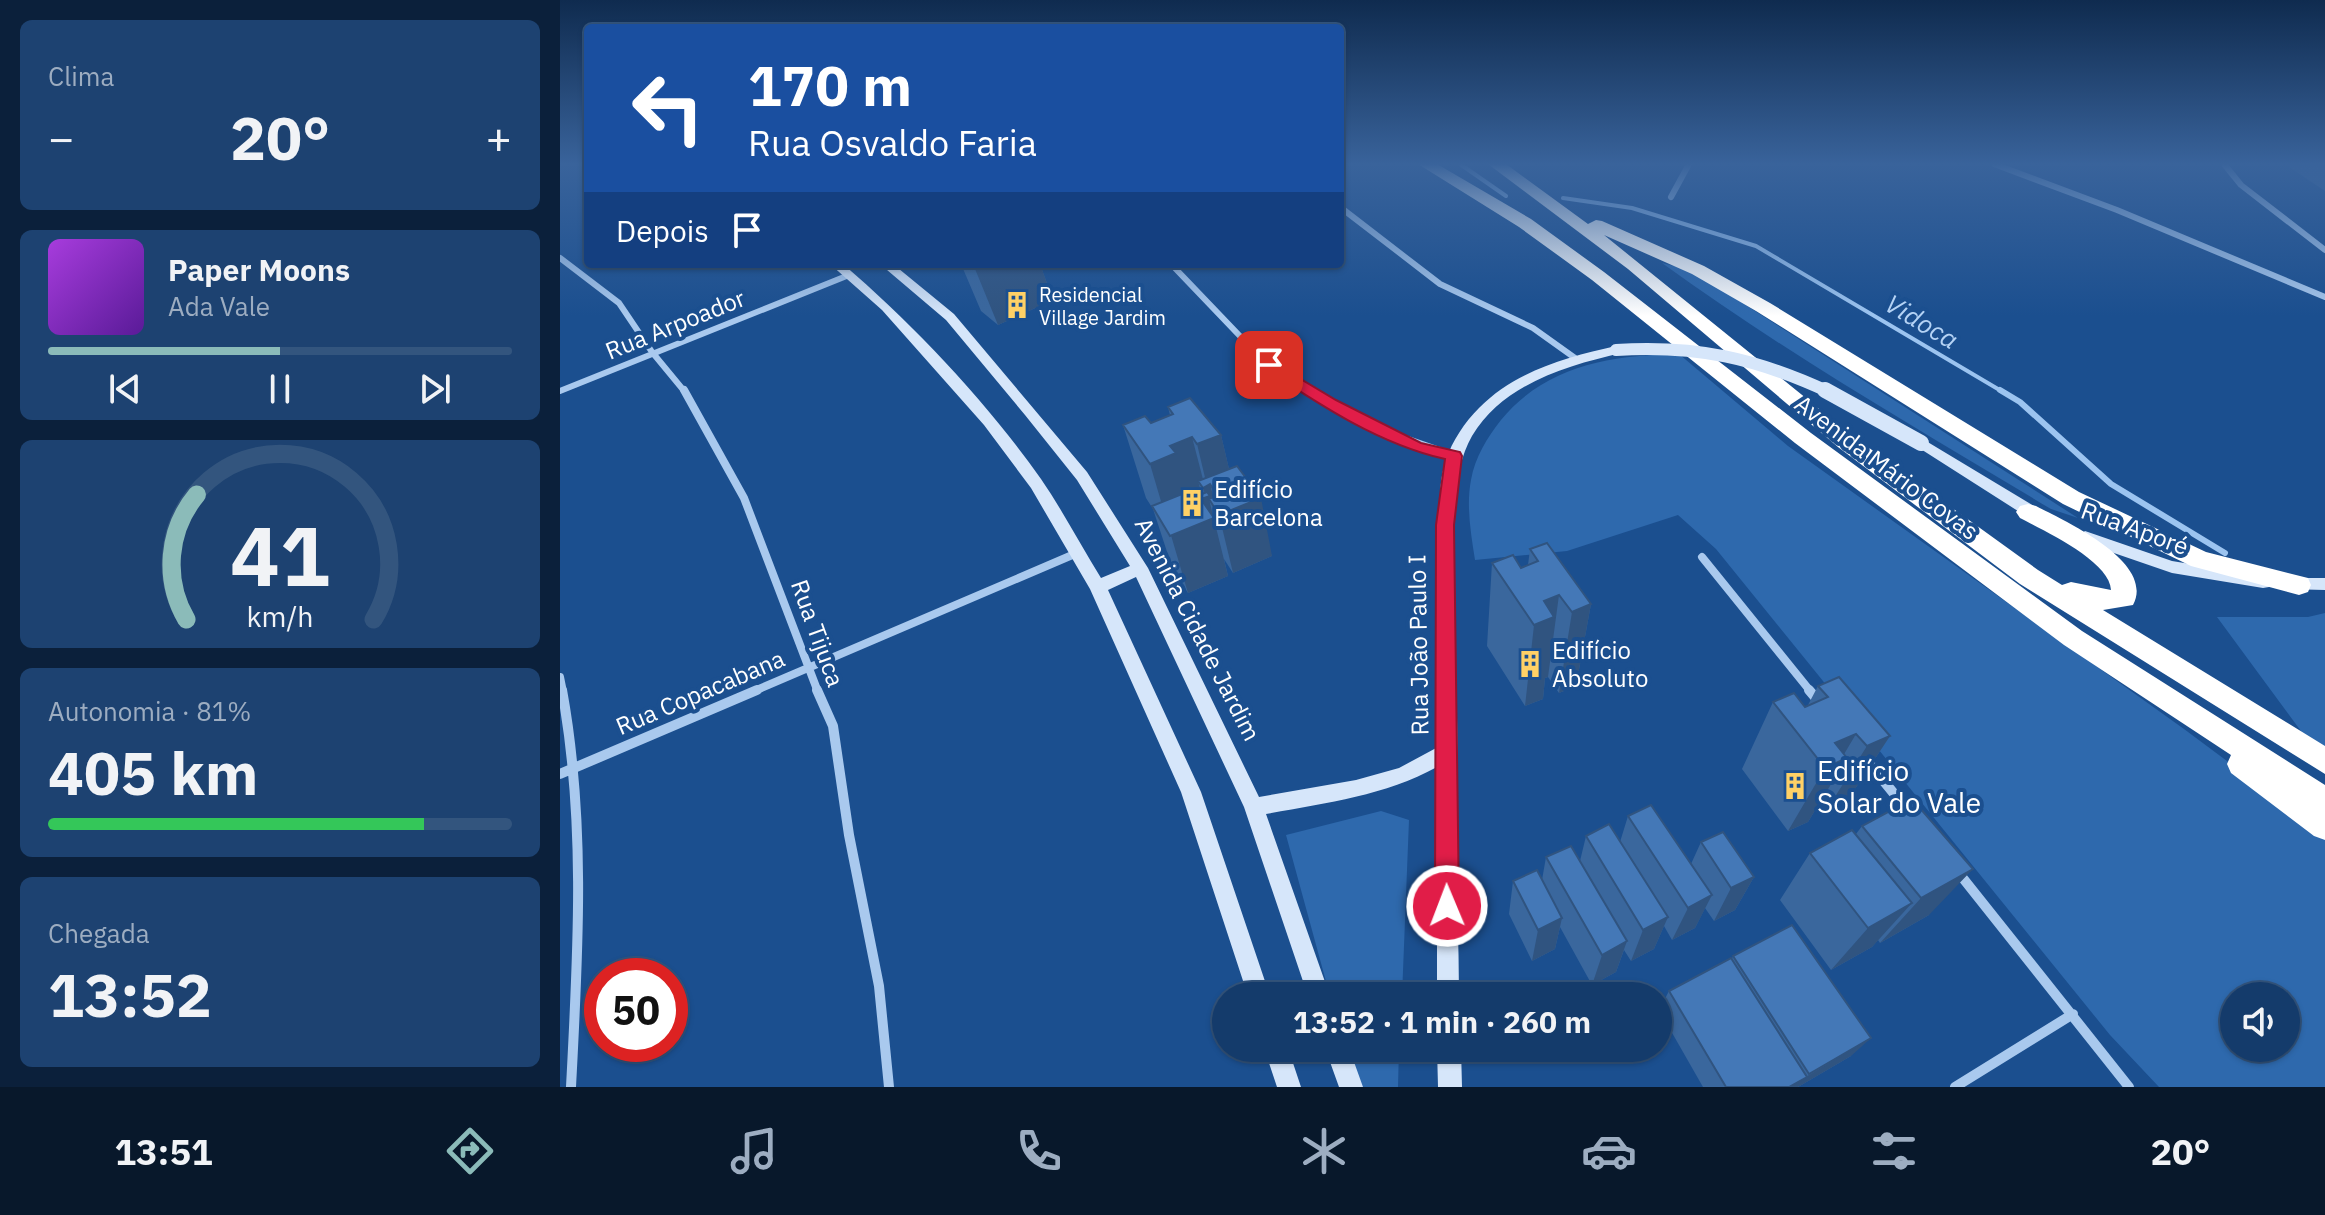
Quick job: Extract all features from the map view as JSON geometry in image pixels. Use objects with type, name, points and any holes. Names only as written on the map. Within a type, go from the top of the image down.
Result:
[{"type":"highway","name":"Avenida Mário Covas","points":[[1511,215],[1598,276],[1803,438],[2073,638],[2325,801]]},
{"type":"highway","name":"Avenida Mário Covas","points":[[1568,215],[1634,265],[1846,442],[2029,577],[2325,761]]},
{"type":"highway","points":[[1573,215],[1686,264],[1724,285],[2110,519],[2200,560],[2299,585]]},
{"type":"highway","points":[[2028,512],[2102,557],[2120,573],[2127,589],[2124,598],[2099,601],[2029,577]]},
{"type":"highway","points":[[2073,638],[2325,826]]},
{"type":"main road","name":"Avenida Cidade Jardim","points":[[891,268],[950,317],[1030,412],[1082,476],[1140,568],[1254,807],[1314,982]]},
{"type":"main road","points":[[842,270],[886,307],[989,422],[1036,484],[1098,587],[1191,792],[1254,982]]},
{"type":"main road","name":"Rua João Paulo I","points":[[1448,982],[1445,525],[1454,456],[1481,413],[1502,395],[1543,369],[1575,358],[1616,350],[1673,348],[1760,364],[1808,382],[1864,410],[2028,512]]},
{"type":"main road","name":"Rua Aporé","points":[[2028,512],[2142,560],[2184,572],[2299,585],[2325,584]]},
{"type":"main road","points":[[1098,587],[1140,568]]},
{"type":"main road","points":[[1254,807],[1356,789],[1403,776],[1447,752]]},
{"type":"main road","points":[[1281,1062],[1289,1087]]},
{"type":"main road","points":[[1342,1062],[1351,1087]]},
{"type":"main road","points":[[1449,1062],[1450,1087]]},
{"type":"street","points":[[1350,215],[1423,272],[1457,294],[1545,333],[1575,358]]},
{"type":"street","points":[[2128,215],[2325,297]]},
{"type":"street","points":[[2279,215],[2325,250]]},
{"type":"street","name":"Rua Tijuca","points":[[560,258],[619,303],[652,352],[682,387],[744,498],[786,601],[808,668],[833,726],[849,835],[879,986],[889,1087]]},
{"type":"street","points":[[1175,268],[1269,365],[1330,404],[1404,441],[1454,456]]},
{"type":"street","name":"Rua Arpoador","points":[[560,391],[842,270]]},
{"type":"street","name":"Rua Copacabana","points":[[560,774],[1077,553]]},
{"type":"street","points":[[1702,557],[1831,717]]},
{"type":"street","points":[[560,677],[579,840],[579,919],[571,1087]]},
{"type":"street","points":[[1852,741],[1912,816]]},
{"type":"street","points":[[1952,865],[2129,1087]]},
{"type":"street","points":[[1955,1087],[2073,1014]]},
{"type":"shaded area","points":[[1662,263],[1691,270],[2078,518],[2051,509],[1854,390]]},
{"type":"shaded area","points":[[1679,354],[1788,446],[2184,729],[2325,834],[2325,1087],[2159,1087],[2110,1035],[1716,549],[1678,515],[1567,551],[1475,560],[1469,510],[1471,480],[1482,448],[1501,420],[1519,401],[1559,375],[1629,357]]},
{"type":"shaded area","points":[[2325,613],[2325,752],[2309,742],[2217,617],[2308,617]]},
{"type":"shaded area","points":[[1381,811],[1409,820],[1403,982],[1326,982],[1286,835]]},
{"type":"shaded area","points":[[1348,1062],[1399,1062],[1398,1087],[1354,1087]]},
{"type":"building","points":[[1190,398],[1221,435],[1197,444],[1192,437],[1170,446],[1176,453],[1150,464],[1123,425],[1145,416],[1151,423],[1173,414],[1168,407]]},
{"type":"building","points":[[1237,466],[1261,498],[1219,515],[1209,499],[1217,495],[1210,484],[1203,488],[1198,481]]},
{"type":"building","points":[[1197,488],[1202,494],[1207,492],[1210,496],[1201,499],[1214,518],[1170,536],[1152,506]]},
{"type":"building","points":[[1547,543],[1591,604],[1572,612],[1559,595],[1544,601],[1554,617],[1534,625],[1492,563],[1513,555],[1521,568],[1538,561],[1530,549]]},
{"type":"building","points":[[1839,677],[1890,736],[1867,746],[1856,734],[1835,743],[1847,758],[1825,768],[1773,702],[1794,693],[1805,707],[1828,697],[1818,686]]},
{"type":"building","points":[[1912,799],[1973,869],[1921,898],[1862,826]]},
{"type":"building","points":[[1651,805],[1712,895],[1688,908],[1628,816]]},
{"type":"building","points":[[1609,824],[1668,917],[1643,930],[1586,836]]},
{"type":"building","points":[[1852,830],[1912,903],[1868,928],[1810,853]]},
{"type":"building","points":[[1723,832],[1754,877],[1731,888],[1701,842]]},
{"type":"building","points":[[1571,846],[1627,941],[1602,955],[1546,857]]},
{"type":"building","points":[[1537,870],[1562,918],[1538,930],[1513,881]]},
{"type":"building","points":[[1792,925],[1871,1038],[1809,1074],[1733,956]]},
{"type":"building","points":[[1731,958],[1807,1077],[1789,1087],[1726,1087],[1672,996],[1672,989]]},
{"type":"waterway","name":"Vidoca","points":[[1654,215],[1756,246],[2003,392]]},
{"type":"waterway","name":"Vidoca","points":[[2000,390],[2020,402],[2111,484],[2225,553]]},
{"type":"place","name":"Residencial Village Jardim","points":[[1017,305]]},
{"type":"place","name":"Edifício Barcelona","points":[[1192,503]]},
{"type":"place","name":"Edifício Absoluto","points":[[1530,664]]},
{"type":"place","name":"Edifício Solar do Vale","points":[[1795,786]]},
{"type":"route","points":[[1269,365],[1330,404],[1417,447],[1454,456],[1445,525],[1447,906]]}]
